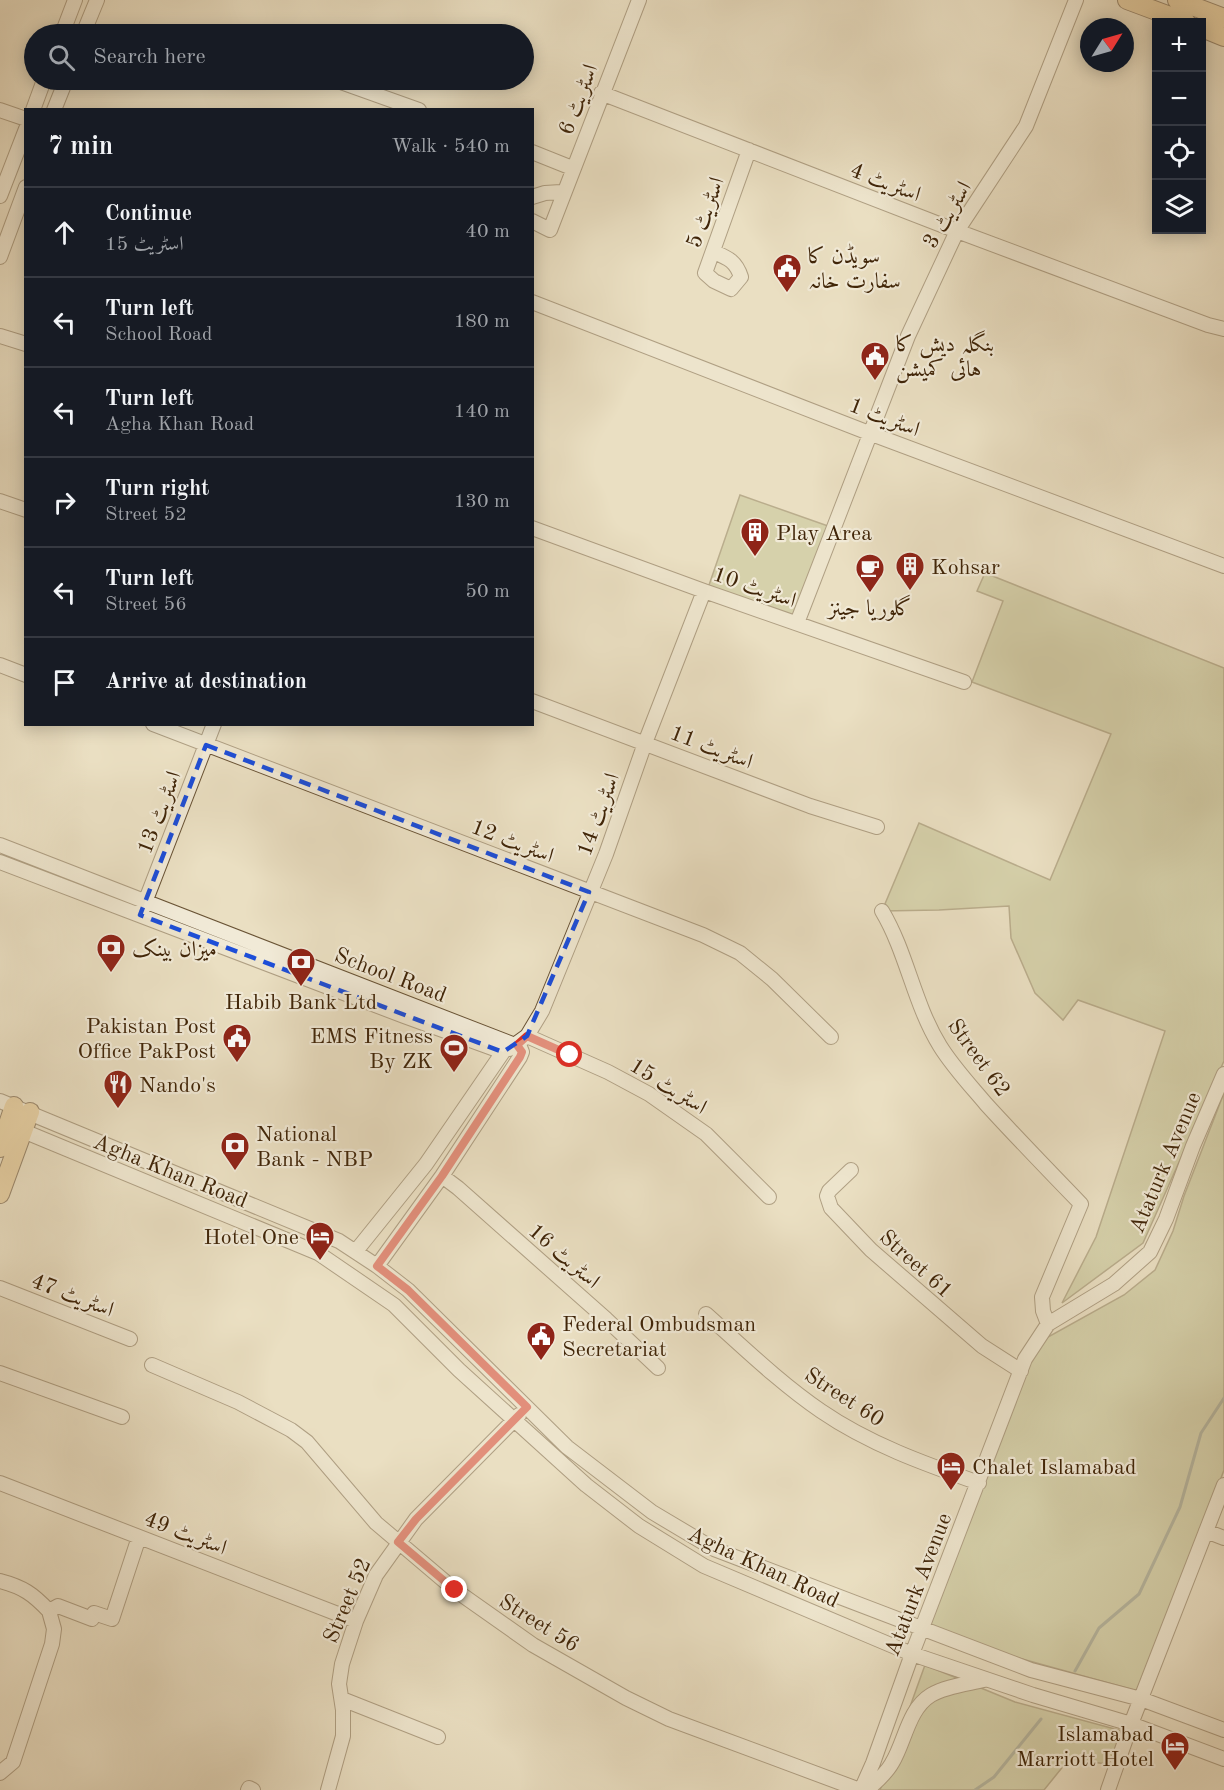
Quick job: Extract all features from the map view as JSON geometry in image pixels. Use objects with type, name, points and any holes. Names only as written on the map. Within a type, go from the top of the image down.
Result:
[{"type":"main road","points":[[1127,0],[1175,18]]},
{"type":"main road","points":[[1177,0],[1224,18]]},
{"type":"main road","points":[[1206,30],[1224,37]]},
{"type":"main road","points":[[0,1194],[15,1106]]},
{"type":"main road","points":[[0,1148],[11,1126]]},
{"type":"street","points":[[66,24],[75,0]]},
{"type":"street","points":[[87,24],[97,0]]},
{"type":"street","name":"اسٹریٹ 6","points":[[534,222],[550,230],[601,93],[639,0]]},
{"type":"street","name":"اسٹریٹ 3","points":[[797,623],[908,336],[957,231],[1026,126],[1076,0]]},
{"type":"street","points":[[34,108],[40,90]]},
{"type":"street","points":[[55,108],[62,90]]},
{"type":"street","points":[[363,90],[413,108]]},
{"type":"street","name":"اسٹریٹ 4","points":[[601,93],[957,231],[1224,329]]},
{"type":"street","points":[[0,110],[24,118]]},
{"type":"street","points":[[0,196],[24,134]]},
{"type":"street","name":"اسٹریٹ 5","points":[[714,252],[733,261],[738,267],[741,277],[731,289],[714,281],[705,273],[749,150]]},
{"type":"street","points":[[534,153],[572,168]]},
{"type":"street","points":[[0,256],[24,192]]},
{"type":"street","points":[[534,196],[561,192]]},
{"type":"street","name":"اسٹریٹ 1","points":[[534,303],[869,433],[1224,566]]},
{"type":"street","points":[[0,336],[24,343]]},
{"type":"street","points":[[0,501],[24,509]]},
{"type":"street","name":"اسٹریٹ 10","points":[[534,529],[704,591],[964,681]]},
{"type":"street","name":"اسٹریٹ 14","points":[[521,1046],[542,1011],[606,854],[645,743],[704,591]]},
{"type":"street","points":[[0,665],[24,674]]},
{"type":"street","name":"اسٹریٹ 11","points":[[534,702],[810,806],[877,827]]},
{"type":"street","name":"اسٹریٹ 12","points":[[158,726],[703,934],[740,953],[772,979],[831,1037]]},
{"type":"street","name":"اسٹریٹ 13","points":[[143,908],[213,726]]},
{"type":"street","points":[[0,862],[3,846]]},
{"type":"street","name":"School Road","points":[[3,846],[143,908],[404,1016],[503,1052]]},
{"type":"street","name":"School Road","points":[[0,862],[143,908],[521,1046]]},
{"type":"street","name":"Street 62","points":[[882,911],[894,933],[922,1007],[940,1045],[965,1080],[1081,1204],[1042,1297],[1043,1311],[1048,1324]]},
{"type":"street","points":[[356,1251],[426,1164],[503,1052],[521,1046]]},
{"type":"street","points":[[377,1266],[442,1176],[521,1046]]},
{"type":"street","name":"اسٹریٹ 15","points":[[521,1046],[608,1072],[649,1094],[706,1134],[769,1197]]},
{"type":"street","name":"Ataturk Avenue","points":[[860,1790],[873,1763],[912,1654],[1025,1359],[1048,1324],[1113,1284],[1150,1252],[1166,1219],[1193,1146],[1224,1074]]},
{"type":"street","name":"Agha Khan Road","points":[[15,1106],[327,1235],[356,1251],[408,1290],[567,1447],[651,1512],[714,1549],[1031,1670],[1141,1699],[1224,1730]]},
{"type":"street","name":"Agha Khan Road","points":[[11,1126],[318,1253],[394,1305],[459,1370],[604,1499],[639,1526],[704,1566],[912,1654],[986,1680],[1131,1724],[1224,1759]]},
{"type":"street","name":"Street 61","points":[[851,1170],[829,1191],[828,1202],[836,1214],[871,1250],[944,1315],[982,1346],[1021,1371]]},
{"type":"street","name":"اسٹریٹ 16","points":[[442,1176],[606,1319],[658,1368]]},
{"type":"street","points":[[318,1253],[327,1235]]},
{"type":"street","name":"اسٹریٹ 47","points":[[0,1288],[130,1339]]},
{"type":"street","name":"Street 60","points":[[706,1314],[808,1402],[830,1416],[903,1455],[979,1483]]},
{"type":"street","name":"Street 56","points":[[152,1365],[238,1402],[307,1442],[376,1522],[398,1542],[455,1590],[499,1623],[542,1650],[626,1698],[669,1719],[717,1739],[860,1790]]},
{"type":"street","points":[[0,1373],[122,1417]]},
{"type":"street","name":"Street 52","points":[[328,1790],[343,1736],[342,1699],[339,1684],[342,1664],[356,1621],[376,1575],[416,1519],[527,1407]]},
{"type":"street","name":"اسٹریٹ 49","points":[[0,1483],[356,1621]]},
{"type":"street","points":[[1108,1790],[1131,1724],[1224,1485]]},
{"type":"street","points":[[1206,1531],[1224,1538]]},
{"type":"street","points":[[0,1581],[16,1585],[53,1608],[92,1619],[94,1613],[112,1619],[139,1537]]},
{"type":"street","points":[[0,1773],[13,1762],[52,1644],[53,1608]]},
{"type":"street","points":[[867,1790],[893,1762],[906,1728],[928,1696],[950,1688],[986,1680]]},
{"type":"street","points":[[342,1699],[438,1737]]},
{"type":"street","points":[[248,1790],[249,1788],[253,1790]]},
{"type":"highlighted area","points":[[206,745],[589,892],[527,1036],[503,1052],[140,915]]},
{"type":"green space","points":[[740,495],[828,526],[795,619],[708,588]]},
{"type":"green space","points":[[985,573],[1224,668],[1224,1061],[1143,1243],[1062,1303],[1096,1237],[1165,1031],[1078,1000],[1063,1020],[1035,993],[1011,938],[1009,906],[882,911],[919,823],[1050,880],[1111,734],[972,682],[1003,601],[977,591]]},
{"type":"green space","points":[[1224,1093],[1224,1470],[1141,1692],[1011,1656],[929,1624],[987,1470],[1039,1342],[1124,1295],[1155,1270],[1173,1231],[1184,1196]]},
{"type":"green space","points":[[925,1665],[1015,1702],[1126,1732],[1114,1765],[1069,1759],[1044,1790],[880,1790]]},
{"type":"waterway","points":[[1075,1671],[1099,1628],[1139,1594],[1180,1507],[1201,1433],[1224,1398]]},
{"type":"waterway","points":[[975,1790],[994,1777],[1041,1719]]},
{"type":"place","name":"سویڈن کا سفارت خانہ","points":[[787,294]]},
{"type":"place","name":"بنگلہ دیش کا ہائی کمیشن","points":[[875,382]]},
{"type":"place","name":"Play Area","points":[[755,558]]},
{"type":"place","name":"Kohsar","points":[[910,592]]},
{"type":"place","name":"گلوریا جینز","points":[[870,594]]},
{"type":"place","name":"میزان بینک","points":[[111,974]]},
{"type":"place","name":"Habib Bank Ltd","points":[[301,988]]},
{"type":"place","name":"Pakistan Post Office PakPost","points":[[237,1064]]},
{"type":"place","name":"EMS Fitness By ZK","points":[[454,1074]]},
{"type":"place","name":"Nando's","points":[[118,1110]]},
{"type":"place","name":"National Bank - NBP","points":[[235,1172]]},
{"type":"place","name":"Hotel One","points":[[320,1262]]},
{"type":"place","name":"Federal Ombudsman Secretariat","points":[[541,1362]]},
{"type":"place","name":"Chalet Islamabad","points":[[951,1492]]},
{"type":"place","name":"Islamabad Marriott Hotel","points":[[1175,1772]]},
{"type":"route","points":[[455,1590],[398,1542],[416,1519],[527,1407],[408,1290],[377,1266],[442,1176],[520,1057],[522,1052],[517,1045],[527,1036],[570,1055]]}]
